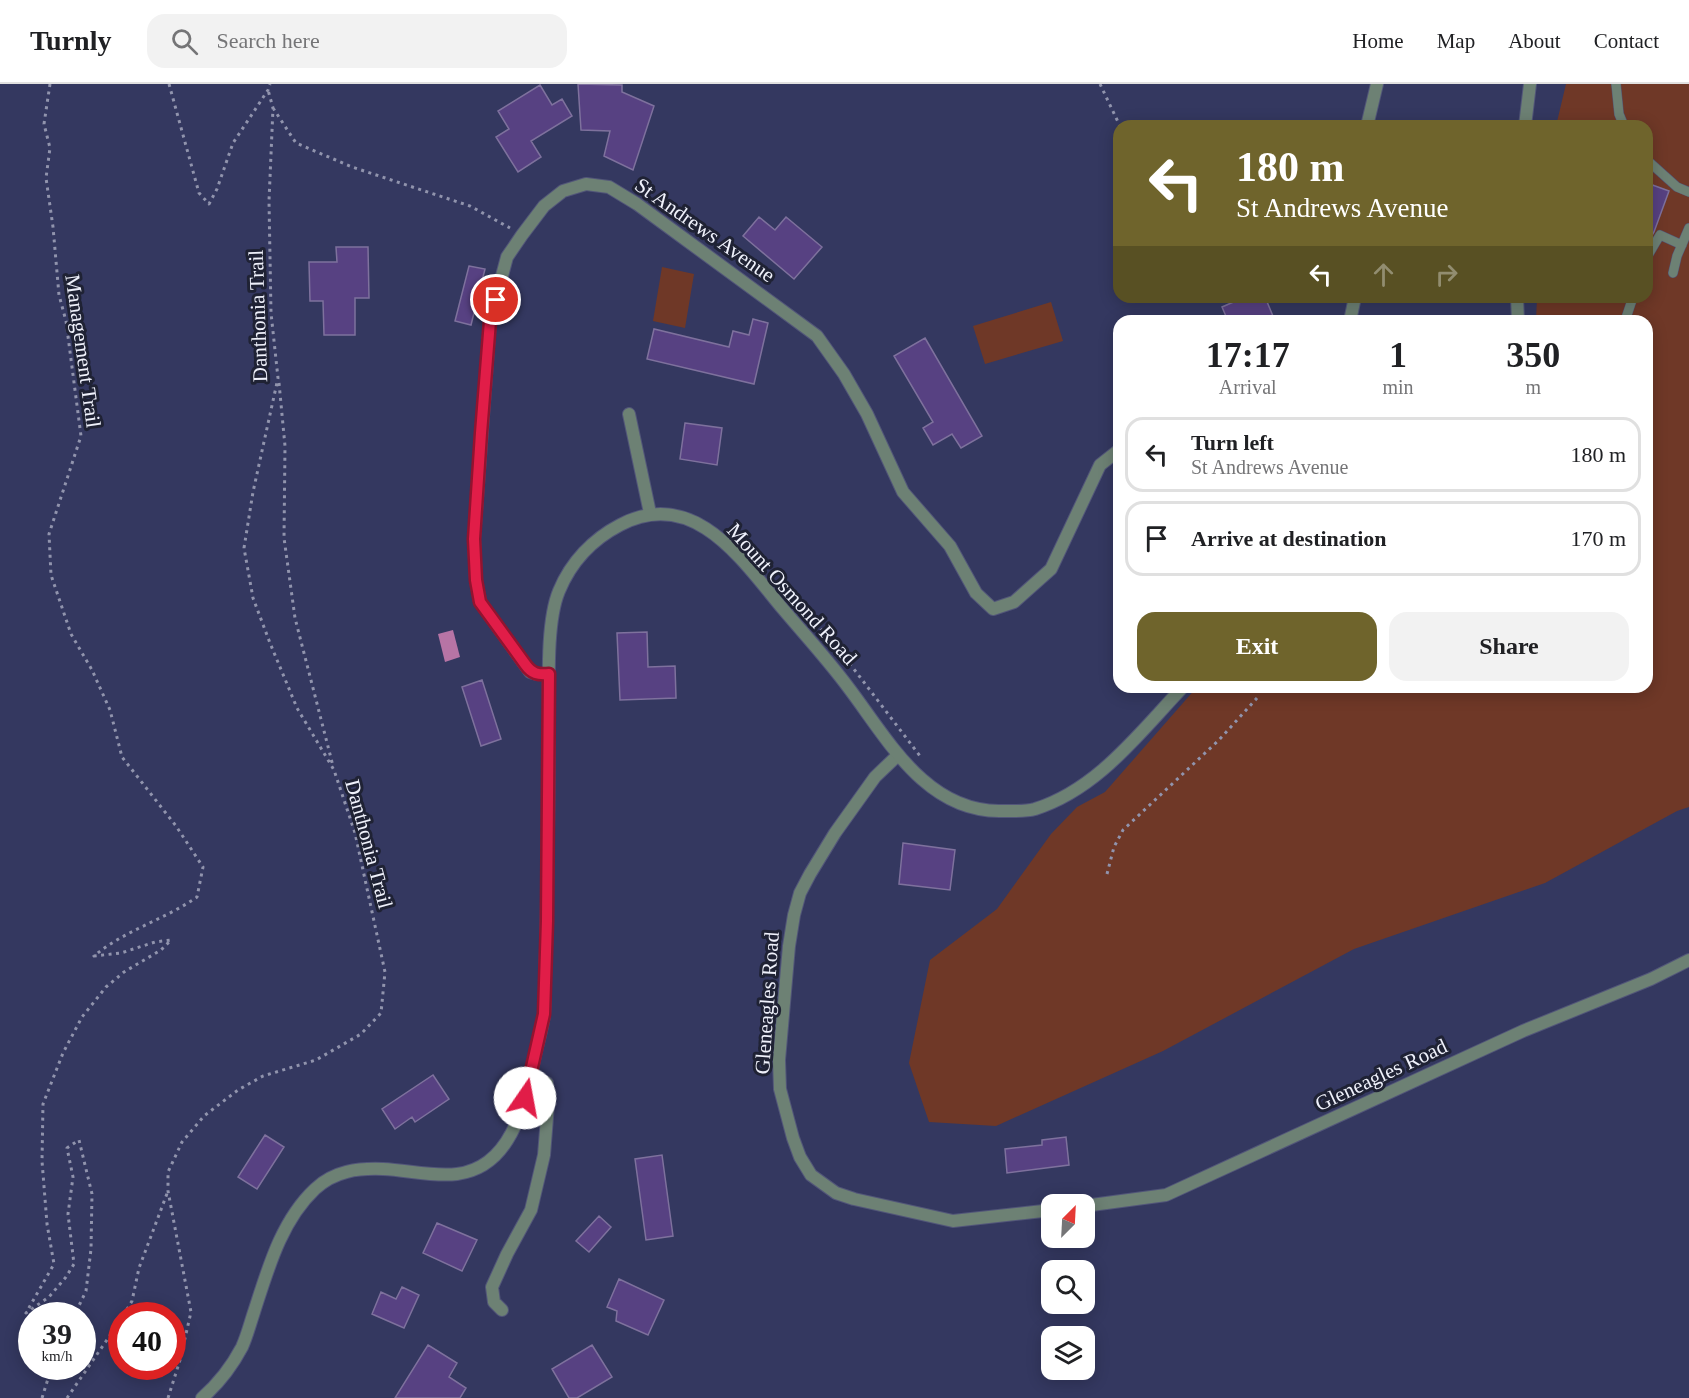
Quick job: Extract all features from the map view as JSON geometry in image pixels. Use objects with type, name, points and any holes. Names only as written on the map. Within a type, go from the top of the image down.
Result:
[{"type":"street","points":[[1368,120],[1377,84]]},
{"type":"street","points":[[1527,120],[1530,84]]},
{"type":"street","name":"St Andrews Avenue","points":[[549,674],[537,675],[530,672],[480,602],[476,580],[474,539],[490,321],[507,257],[544,206],[564,191],[586,184],[609,187],[698,247],[817,336],[844,374],[867,414],[903,492],[951,546],[976,593],[993,609],[1014,602],[1052,568],[1100,465],[1113,455]]},
{"type":"street","points":[[629,414],[650,513]]},
{"type":"street","name":"Mount Osmond Road","points":[[202,1398],[214,1387],[242,1347],[284,1232],[294,1214],[318,1186],[338,1174],[362,1168],[462,1174],[482,1166],[493,1158],[511,1136],[525,1098],[544,1014],[549,674],[554,606],[565,578],[589,545],[618,526],[650,513],[673,514],[695,522],[720,538],[735,552],[846,684],[898,755],[931,788],[944,797],[965,806],[988,811],[1030,811],[1058,799],[1085,784],[1110,765],[1177,693]]},
{"type":"street","name":"Gleneagles Road","points":[[898,755],[875,777],[835,833],[800,893],[789,946],[779,1060],[780,1089],[793,1138],[800,1157],[811,1175],[836,1193],[854,1199],[954,1221],[1041,1211]]},
{"type":"street","name":"Gleneagles Road","points":[[1095,1205],[1166,1195],[1523,1030],[1651,979],[1689,960]]},
{"type":"street","points":[[502,1310],[494,1302],[492,1287],[531,1210],[544,1155],[548,1105],[547,1083],[531,1075]]},
{"type":"lane","points":[[1616,84],[1618,114],[1621,120]]},
{"type":"lane","points":[[1653,165],[1677,187],[1689,192]]},
{"type":"lane","points":[[1673,273],[1677,256],[1689,228]]},
{"type":"lane","points":[[1653,244],[1660,235],[1682,245]]},
{"type":"path","name":"Management Trail","points":[[32,1302],[54,1264],[47,1224],[42,1161],[43,1104],[63,1053],[82,1017],[106,987],[124,972],[161,950],[171,940],[155,942],[121,953],[94,956],[106,946],[137,928],[176,912],[197,897],[203,867],[176,826],[122,757],[110,710],[92,670],[70,634],[51,575],[49,534],[81,436],[66,321],[59,295],[46,178],[50,148],[44,124],[50,84]]},
{"type":"path","points":[[169,84],[199,193],[208,204],[217,189],[233,143],[270,84]]},
{"type":"path","points":[[1100,84],[1117,120]]},
{"type":"path","name":"Danthonia Trail","points":[[168,1398],[191,1312],[168,1191],[168,1172],[183,1142],[204,1116],[238,1090],[263,1076],[316,1060],[362,1034],[381,1013],[386,972],[355,833],[334,770],[297,708],[270,643],[253,598],[244,548],[253,492],[278,378],[271,313],[269,201],[273,108],[268,90]]},
{"type":"path","points":[[273,108],[296,143],[352,166],[470,206],[522,235]]},
{"type":"path","points":[[278,378],[285,446],[284,538],[295,618],[334,770]]},
{"type":"path","points":[[776,576],[854,668],[922,760]]},
{"type":"path","points":[[1107,874],[1114,847],[1123,830],[1220,740],[1257,698]]},
{"type":"path","name":"Management Trail","points":[[43,1302],[49,1298],[74,1264],[68,1214],[73,1177],[67,1148],[79,1140],[92,1194],[91,1249],[86,1291],[81,1302]]},
{"type":"path","points":[[131,1302],[139,1268],[168,1191]]},
{"type":"path","points":[[67,1398],[108,1338]]},
{"type":"path","points":[[42,1398],[47,1380]]},
{"type":"shaded area","points":[[1566,84],[1689,84],[1689,807],[1677,811],[1545,883],[1354,949],[1163,1051],[996,1126],[929,1122],[909,1063],[930,960],[997,909],[1051,834],[1077,807],[1105,792],[1192,693],[1653,693],[1653,315],[1536,315],[1537,303],[1653,303],[1653,120],[1557,120]]},
{"type":"shaded area","points":[[662,267],[694,274],[685,328],[653,321]]},
{"type":"shaded area","points":[[1051,302],[1063,341],[985,364],[973,326]]},
{"type":"shaded area","points":[[453,630],[460,657],[445,662],[438,634]]},
{"type":"building","points":[[578,84],[622,85],[622,92],[654,106],[633,170],[604,156],[610,131],[581,130]]},
{"type":"building","points":[[540,85],[552,105],[562,99],[572,116],[531,141],[541,157],[518,172],[496,137],[509,129],[498,111]]},
{"type":"building","points":[[1653,185],[1669,191],[1653,234]]},
{"type":"building","points":[[759,217],[775,230],[786,217],[822,247],[794,279],[743,236]]},
{"type":"building","points":[[336,247],[368,247],[369,298],[355,298],[355,335],[324,335],[323,301],[310,301],[309,262],[337,262]]},
{"type":"building","points":[[469,266],[485,269],[471,325],[455,321]]},
{"type":"building","points":[[1231,303],[1268,303],[1272,315],[1225,315],[1222,307]]},
{"type":"building","points":[[753,319],[768,323],[754,384],[647,359],[654,329],[729,347],[733,331],[749,335]]},
{"type":"building","points":[[925,338],[982,436],[961,448],[952,434],[933,445],[923,428],[933,422],[894,356]]},
{"type":"building","points":[[685,423],[722,428],[717,465],[680,459]]},
{"type":"building","points":[[647,632],[648,667],[675,666],[676,698],[620,700],[617,633]]},
{"type":"building","points":[[482,680],[501,739],[481,746],[462,687]]},
{"type":"building","points":[[903,843],[955,850],[950,890],[899,884]]},
{"type":"building","points":[[433,1075],[449,1099],[415,1122],[412,1117],[395,1129],[382,1109]]},
{"type":"building","points":[[265,1135],[284,1147],[257,1189],[238,1177]]},
{"type":"building","points":[[1066,1137],[1069,1165],[1007,1173],[1005,1149],[1042,1145],[1042,1140]]},
{"type":"building","points":[[662,1155],[673,1236],[646,1240],[635,1159]]},
{"type":"building","points":[[599,1216],[611,1227],[589,1252],[576,1241]]},
{"type":"building","points":[[437,1223],[477,1240],[462,1271],[423,1253]]},
{"type":"building","points":[[619,1279],[664,1300],[648,1335],[616,1321],[617,1311],[607,1307]]},
{"type":"building","points":[[402,1287],[419,1295],[404,1328],[372,1314],[381,1292],[396,1299]]},
{"type":"building","points":[[428,1345],[457,1363],[449,1377],[466,1388],[460,1398],[395,1398]]},
{"type":"building","points":[[592,1345],[612,1377],[577,1398],[569,1398],[552,1369]]},
{"type":"route","points":[[496,300],[490,321],[481,433],[474,539],[476,580],[480,602],[530,672],[537,675],[549,674],[544,1014],[525,1098]]}]
